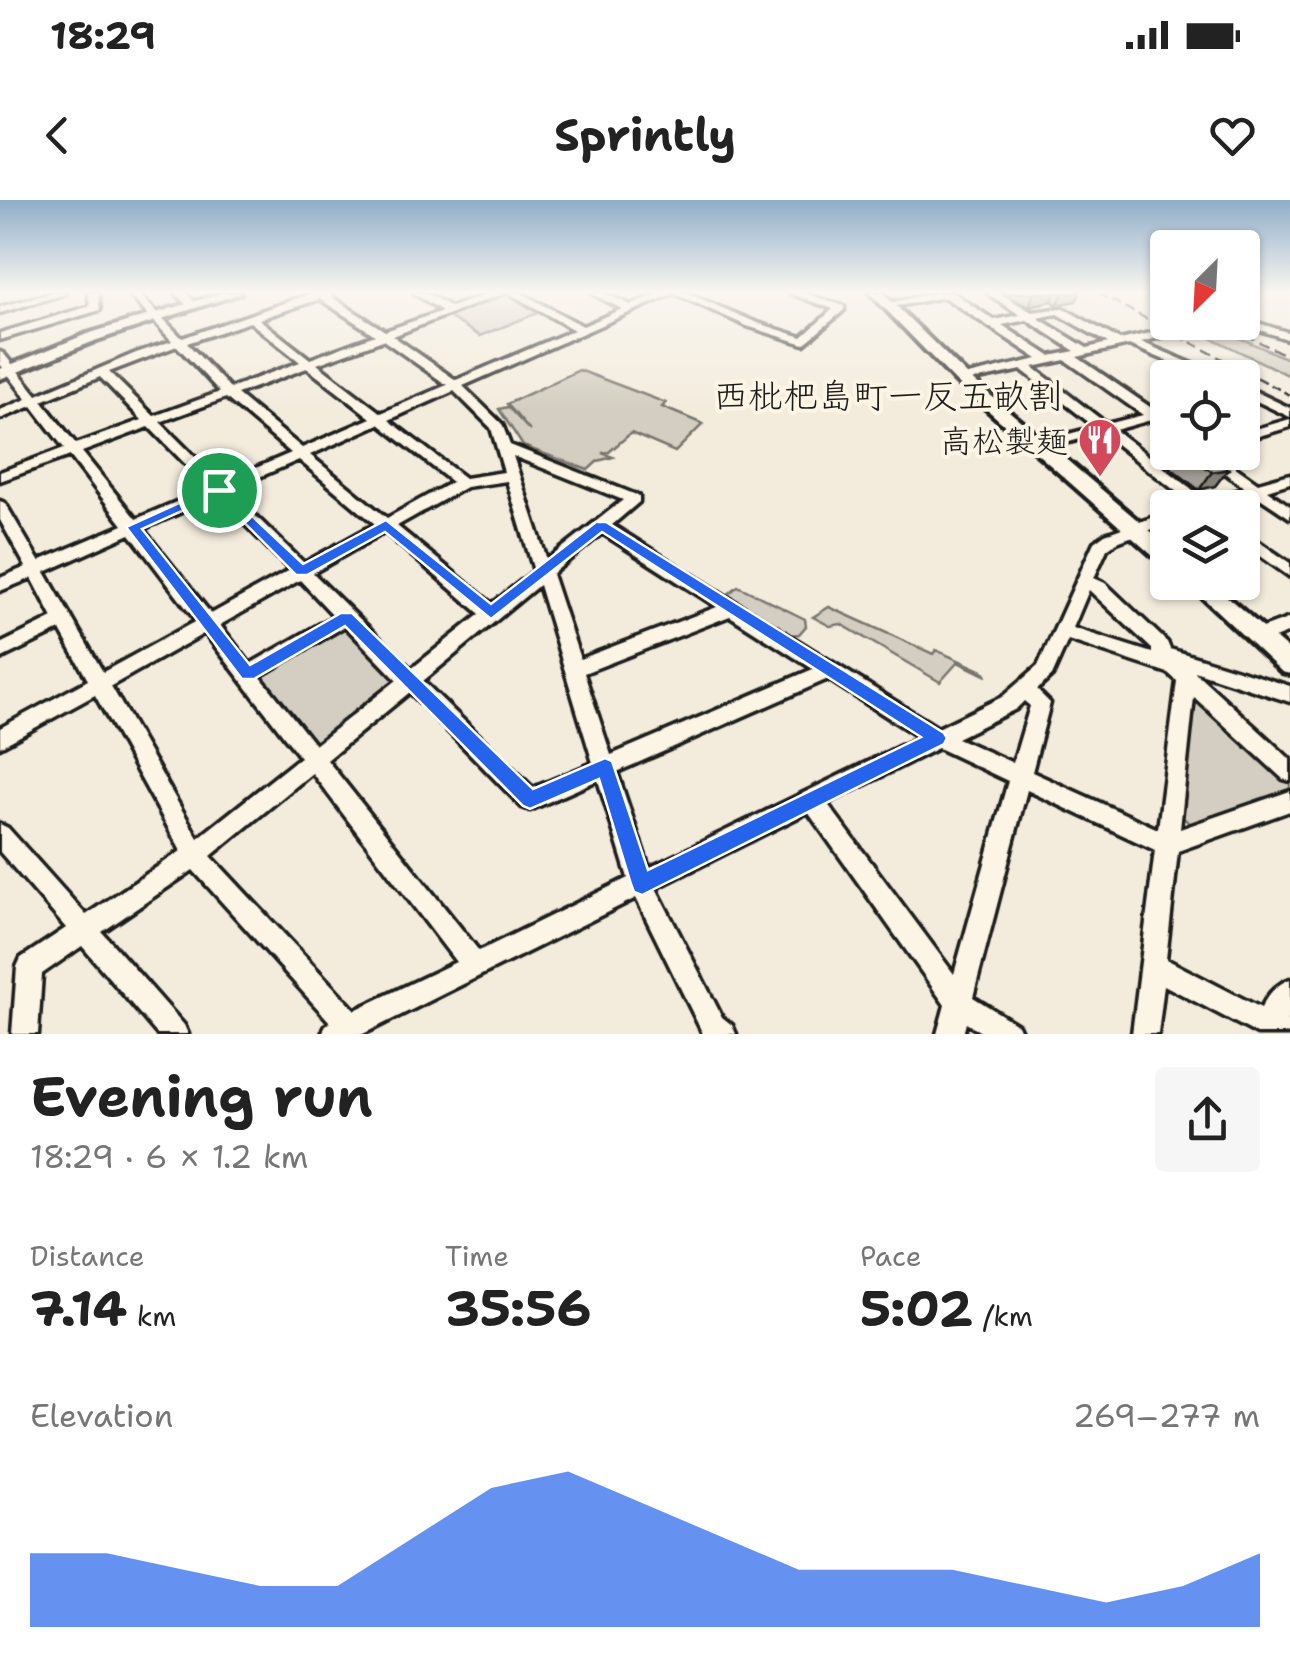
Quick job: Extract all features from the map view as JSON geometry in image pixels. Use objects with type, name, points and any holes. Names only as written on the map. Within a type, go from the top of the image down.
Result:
[{"type":"main road","points":[[5,372],[114,332]]},
{"type":"main road","points":[[915,332],[963,380],[1150,542]]},
{"type":"main road","points":[[1216,600],[1289,663]]},
{"type":"street","points":[[168,332],[228,393],[491,613]]},
{"type":"street","points":[[0,415],[208,332]]},
{"type":"street","points":[[268,332],[462,483]]},
{"type":"street","points":[[376,332],[487,414],[505,448],[642,884],[711,1031]]},
{"type":"street","points":[[0,477],[393,332]]},
{"type":"street","points":[[0,585],[579,332]]},
{"type":"street","points":[[776,332],[804,341],[814,332]]},
{"type":"street","points":[[1004,332],[1049,361]]},
{"type":"street","points":[[1054,332],[1087,353]]},
{"type":"street","points":[[1102,332],[1170,360]]},
{"type":"street","points":[[963,380],[1150,338]]},
{"type":"street","points":[[0,356],[5,372],[34,400],[474,966]]},
{"type":"street","points":[[1070,356],[1150,408]]},
{"type":"street","points":[[1024,366],[1181,490]]},
{"type":"street","points":[[101,372],[530,800],[830,670]]},
{"type":"street","points":[[1260,399],[1290,414]]},
{"type":"street","points":[[1040,446],[1150,416]]},
{"type":"street","points":[[1260,432],[1290,423]]},
{"type":"street","points":[[25,1034],[30,966],[195,855],[634,499],[505,448]]},
{"type":"street","points":[[1229,470],[1290,513]]},
{"type":"street","points":[[0,738],[462,483],[514,475]]},
{"type":"street","points":[[1252,490],[1290,478]]},
{"type":"street","points":[[0,506],[195,855],[343,1030],[1025,691],[1045,671],[1106,540],[1150,523]]},
{"type":"street","points":[[601,525],[937,738],[1167,844],[1290,800]]},
{"type":"street","points":[[1260,548],[1290,571]]},
{"type":"street","points":[[1085,581],[1099,586],[1161,647],[1161,653]]},
{"type":"street","points":[[574,669],[732,608]]},
{"type":"street","points":[[248,674],[346,617]]},
{"type":"street","points":[[0,652],[64,620]]},
{"type":"street","points":[[1258,637],[1290,625]]},
{"type":"street","points":[[1065,628],[1161,653],[1290,694]]},
{"type":"street","points":[[1065,628],[1175,668],[1290,772]]},
{"type":"street","points":[[1145,1034],[1187,676]]},
{"type":"street","points":[[950,1034],[1040,703],[1025,691]]},
{"type":"street","points":[[812,800],[960,1004],[1009,1034]]},
{"type":"street","points":[[5,849],[83,928],[175,1034]]},
{"type":"street","points":[[1153,966],[1279,1031]]},
{"type":"street","points":[[1279,1031],[1274,1008],[1290,992]]},
{"type":"shaded area","points":[[1216,340],[1244,340],[1290,360],[1290,376]]},
{"type":"shaded area","points":[[579,370],[666,403],[662,407],[703,424],[675,452],[631,433],[609,452],[602,453],[613,457],[598,461],[588,470],[523,446],[499,409],[508,407],[530,431],[507,404]]},
{"type":"shaded area","points":[[738,586],[805,619],[806,626],[799,634],[791,635],[727,595]]},
{"type":"shaded area","points":[[829,607],[933,654],[936,650],[987,676],[958,662],[940,682],[841,624],[830,626],[813,617]]},
{"type":"shaded area","points":[[347,623],[396,674],[395,681],[319,741],[311,741],[258,675]]},
{"type":"shaded area","points":[[1194,696],[1290,779],[1290,792],[1192,825],[1182,817]]},
{"type":"railway","points":[[1171,332],[1290,395]]},
{"type":"railway","points":[[1255,340],[1290,357]]},
{"type":"place","name":"高松製麺","points":[[1100,478]]},
{"type":"district","name":"西枇杷島町一反五畝割","points":[[888,395]]},
{"type":"route","points":[[219,490],[301,572],[386,525],[491,613],[601,525],[937,738],[642,884],[605,767],[530,800],[346,617],[248,674],[133,527],[219,490]]}]
